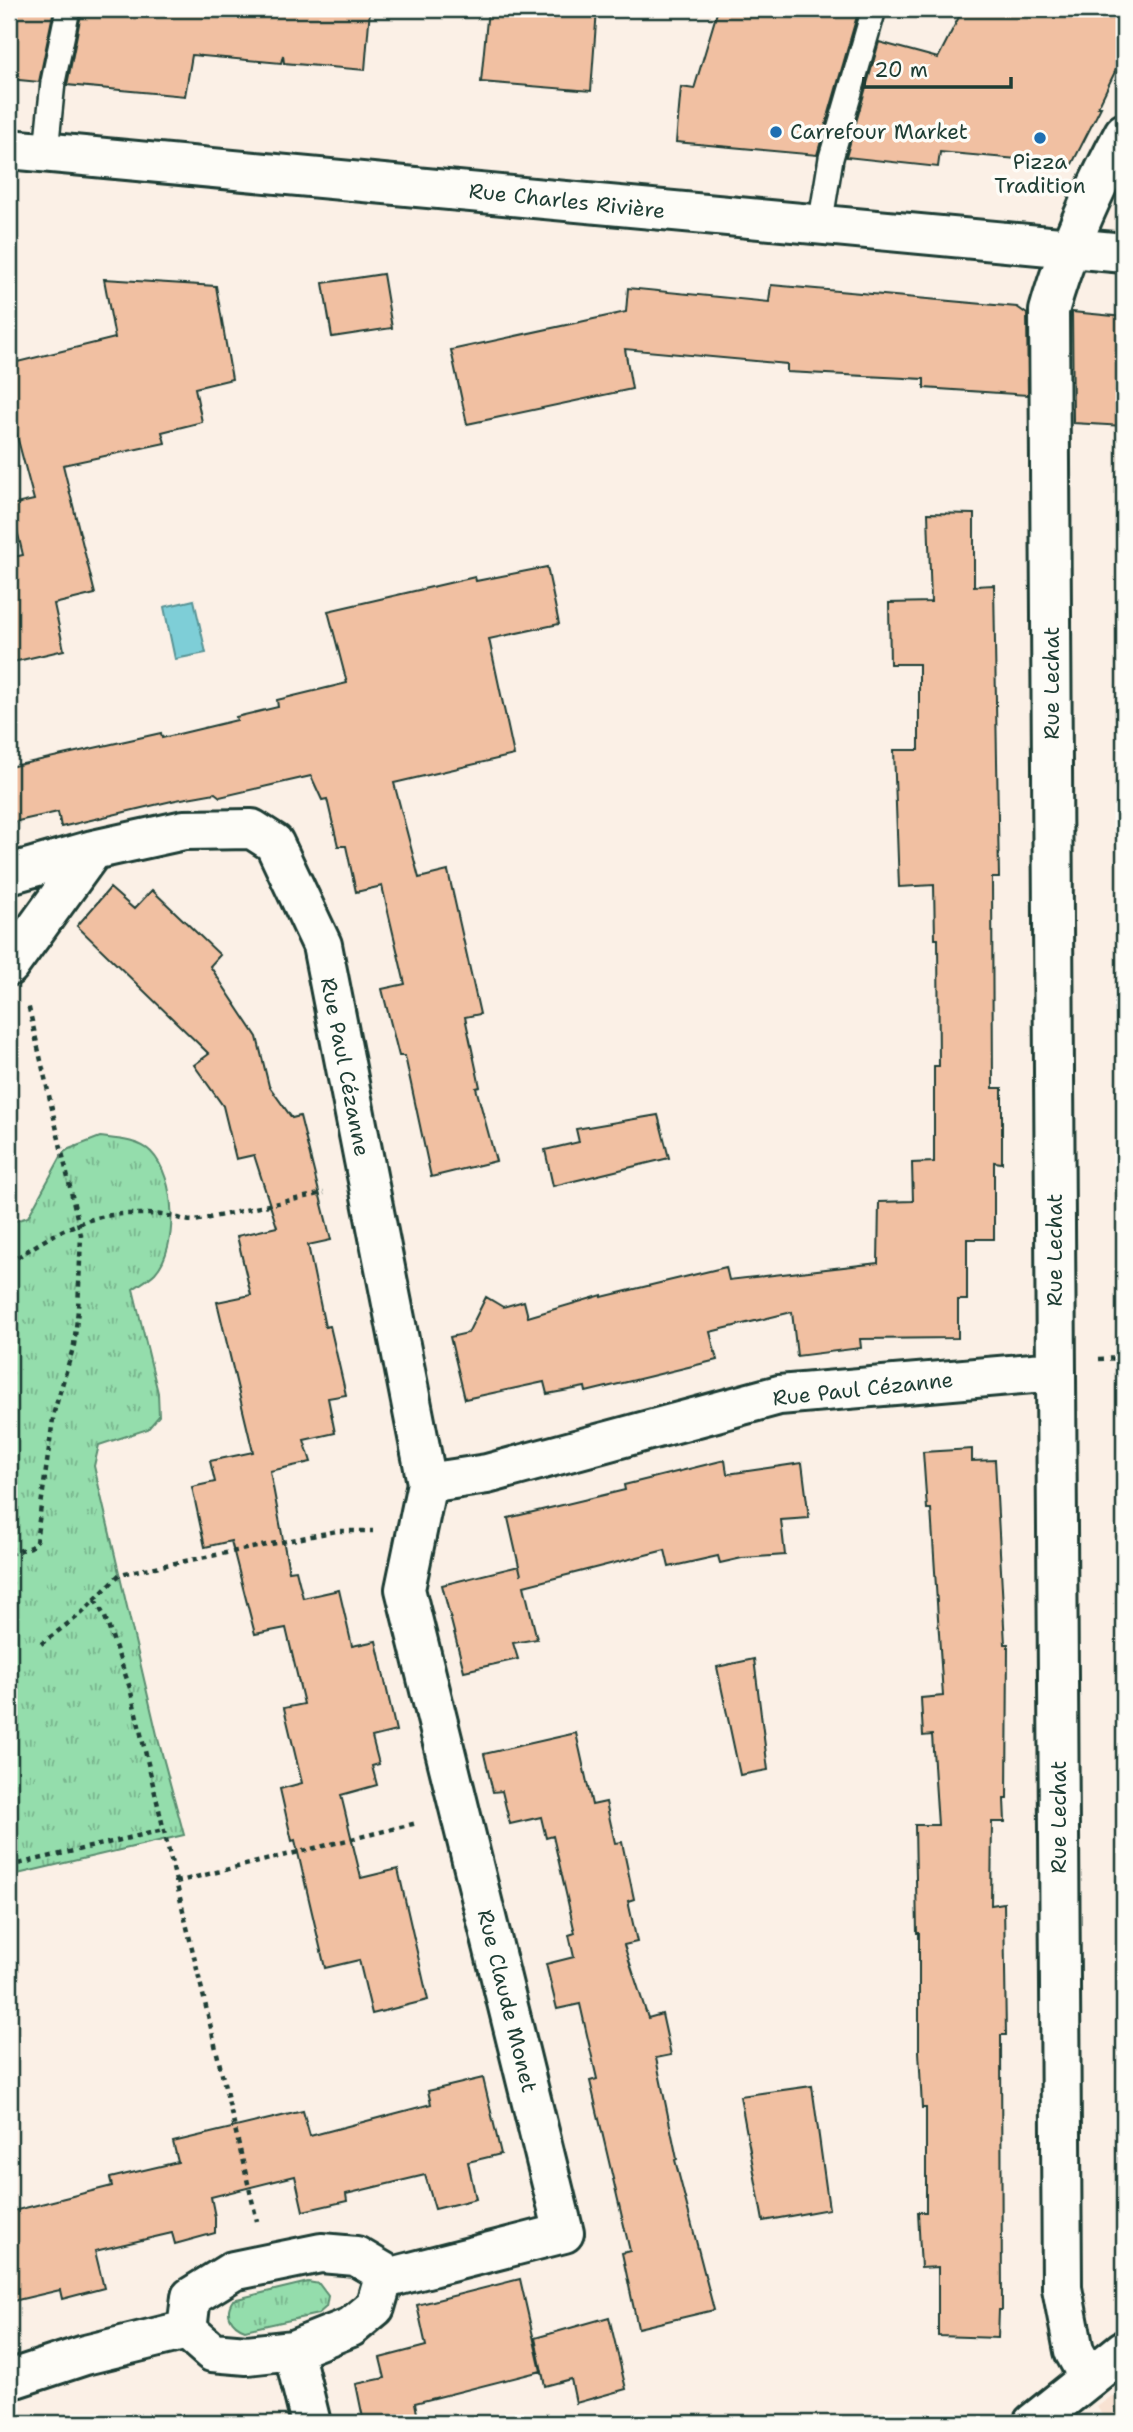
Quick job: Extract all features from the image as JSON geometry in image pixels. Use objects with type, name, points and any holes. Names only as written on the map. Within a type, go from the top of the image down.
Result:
[{"type":"street","name":"Rue Lechat","points":[[1089,2378],[1074,2351],[1062,2288],[1049,311],[1095,188],[1124,133]]},
{"type":"street","name":"Rue Charles Rivière","points":[[9,149],[1124,254]]},
{"type":"street","name":"Rue Paul Cézanne","points":[[9,874],[93,850],[184,830],[252,829],[274,843],[322,945],[427,1483],[405,1589]]},
{"type":"street","points":[[13,961],[93,850]]},
{"type":"street","name":"Rue Paul Cézanne","points":[[427,1483],[487,1474],[779,1395],[1056,1371]]},
{"type":"street","name":"Rue Claude Monet","points":[[384,2279],[564,2233],[405,1589]]},
{"type":"street","points":[[321,2253],[356,2256],[385,2273],[375,2307],[351,2327],[293,2350],[247,2355],[212,2352],[187,2330],[191,2297],[233,2271],[321,2253]]},
{"type":"street","points":[[9,2380],[85,2355],[187,2330]]},
{"type":"street","points":[[293,2350],[311,2423]]},
{"type":"street","points":[[1049,2418],[1089,2378],[1124,2350]]},
{"type":"lane","points":[[46,151],[54,82],[68,9]]},
{"type":"lane","points":[[820,226],[831,158],[874,9]]},
{"type":"path","points":[[9,1554],[36,1542],[54,1412],[74,1345],[81,1258],[77,1222],[13,961]]},
{"type":"path","points":[[9,1263],[77,1222],[100,1216],[131,1213],[195,1221],[368,1185]]},
{"type":"path","points":[[41,1644],[82,1613],[120,1574],[337,1531],[417,1531]]},
{"type":"path","points":[[95,1600],[105,1617],[130,1688],[267,2263]]},
{"type":"path","points":[[176,1882],[461,1812]]},
{"type":"path","points":[[9,1867],[163,1830]]},
{"type":"shaded area","points":[[1113,2395],[1124,2411],[1124,2423],[1104,2423],[1105,2419],[1097,2407]]},
{"type":"green space","points":[[100,1137],[134,1143],[151,1152],[166,1178],[170,1194],[171,1230],[163,1261],[155,1273],[133,1289],[158,1393],[159,1416],[148,1429],[99,1445],[94,1466],[158,1739],[184,1835],[9,1876],[9,1223],[28,1217],[63,1153]]},
{"type":"green space","points":[[308,2282],[319,2284],[328,2296],[326,2307],[318,2314],[245,2330],[230,2318],[229,2309],[233,2300]]},
{"type":"water","points":[[194,600],[206,653],[175,659],[164,607]]},
{"type":"building","points":[[9,9],[54,9],[39,82],[9,79]]},
{"type":"building","points":[[82,9],[370,9],[365,70],[284,63],[283,55],[281,63],[192,55],[185,96],[67,85]]},
{"type":"building","points":[[488,9],[597,9],[591,91],[481,82]]},
{"type":"building","points":[[718,9],[859,9],[817,155],[676,142],[681,87],[694,89]]},
{"type":"building","points":[[963,9],[1124,9],[1124,53],[1072,164],[940,152],[938,167],[846,157],[879,42],[938,58]]},
{"type":"building","points":[[383,274],[392,328],[332,337],[323,283]]},
{"type":"building","points":[[104,279],[216,286],[232,379],[195,388],[202,422],[162,432],[165,443],[63,465],[95,594],[54,604],[64,650],[9,663],[9,558],[23,555],[11,505],[34,500],[9,406],[9,364],[115,338]]},
{"type":"building","points":[[771,285],[1017,307],[1027,314],[1028,395],[924,388],[924,379],[787,372],[787,364],[625,349],[632,389],[467,424],[451,350],[626,312],[628,288],[769,302]]},
{"type":"building","points":[[1072,312],[1124,317],[1124,426],[1073,423]]},
{"type":"building","points":[[928,513],[974,514],[974,586],[994,585],[999,878],[992,878],[993,1088],[1002,1088],[1002,1163],[994,1162],[994,1239],[967,1239],[967,1300],[958,1300],[958,1338],[860,1339],[861,1348],[797,1356],[792,1312],[710,1332],[717,1360],[586,1392],[585,1387],[547,1394],[544,1382],[465,1399],[450,1337],[468,1333],[486,1297],[503,1307],[524,1301],[528,1317],[602,1295],[726,1267],[729,1280],[878,1263],[879,1202],[913,1201],[912,1163],[934,1162],[934,1066],[939,1066],[938,939],[935,939],[934,885],[899,887],[894,750],[919,750],[919,664],[890,664],[889,603],[931,602]]},
{"type":"building","points":[[547,567],[559,624],[489,639],[514,755],[394,783],[419,878],[448,871],[480,1014],[465,1017],[480,1087],[476,1088],[496,1161],[431,1177],[405,1056],[399,1056],[382,989],[405,984],[382,886],[356,892],[346,846],[338,846],[327,799],[322,800],[311,776],[220,797],[215,793],[176,800],[61,827],[58,812],[9,823],[9,767],[161,733],[162,738],[237,720],[236,717],[278,707],[277,700],[347,683],[328,611],[475,577],[476,581]]},
{"type":"building","points":[[110,888],[134,909],[152,890],[220,955],[210,966],[257,1037],[269,1086],[292,1118],[300,1116],[331,1240],[308,1245],[325,1327],[330,1326],[346,1395],[328,1398],[335,1433],[304,1440],[311,1462],[270,1471],[289,1571],[296,1570],[303,1598],[339,1590],[352,1646],[376,1641],[396,1731],[372,1737],[379,1764],[372,1766],[377,1785],[341,1795],[361,1878],[398,1869],[428,2000],[372,2014],[359,1960],[325,1968],[295,1840],[292,1841],[280,1789],[302,1783],[284,1708],[304,1704],[286,1628],[255,1634],[231,1541],[205,1547],[192,1487],[215,1482],[210,1461],[253,1452],[217,1302],[251,1295],[237,1236],[277,1227],[254,1155],[236,1159],[223,1106],[194,1065],[209,1054],[77,926]]},
{"type":"building","points":[[658,1115],[669,1158],[553,1186],[545,1150],[579,1142],[576,1129]]},
{"type":"building","points":[[972,1449],[972,1461],[995,1460],[1005,1644],[1008,1644],[1005,1822],[992,1822],[991,1905],[1004,1903],[1006,2035],[1001,2035],[1002,2310],[999,2310],[998,2338],[938,2336],[938,2267],[921,2268],[918,2212],[926,2212],[926,2108],[922,2108],[919,2051],[915,1825],[938,1825],[932,1735],[923,1736],[921,1698],[943,1696],[931,1509],[927,1509],[923,1452]]},
{"type":"building","points":[[725,1460],[727,1474],[802,1463],[809,1518],[781,1520],[785,1555],[742,1558],[720,1563],[718,1556],[669,1567],[665,1550],[524,1586],[537,1639],[513,1643],[518,1659],[464,1671],[442,1585],[519,1566],[508,1518],[625,1490],[624,1485]]},
{"type":"building","points":[[754,1659],[768,1770],[740,1775],[717,1667]]},
{"type":"building","points":[[576,1733],[592,1805],[606,1802],[615,1843],[622,1842],[634,1899],[628,1901],[637,1942],[624,1945],[648,2018],[662,2014],[671,2055],[656,2058],[677,2159],[675,2160],[714,2310],[638,2328],[622,2253],[630,2251],[590,2081],[597,2079],[580,2004],[557,2009],[546,1964],[574,1957],[569,1935],[575,1933],[553,1836],[546,1838],[541,1817],[510,1824],[502,1791],[493,1792],[484,1754]]},
{"type":"building","points":[[483,2078],[501,2154],[468,2162],[476,2199],[435,2209],[425,2175],[346,2194],[347,2201],[303,2211],[295,2176],[211,2197],[215,2233],[175,2244],[172,2233],[95,2251],[104,2288],[62,2299],[60,2290],[9,2302],[9,2212],[112,2186],[110,2178],[178,2162],[173,2142],[303,2111],[310,2136],[431,2104],[428,2091]]},
{"type":"building","points":[[812,2086],[829,2209],[763,2221],[740,2096]]},
{"type":"building","points":[[520,2279],[541,2371],[415,2403],[419,2423],[364,2423],[356,2384],[385,2378],[380,2358],[426,2346],[417,2305]]},
{"type":"building","points":[[609,2317],[626,2389],[576,2403],[571,2379],[545,2386],[535,2338]]},
{"type":"place","name":"Carrefour Market","points":[[776,132]]},
{"type":"place","name":"Pizza Tradition","points":[[1040,138]]}]
